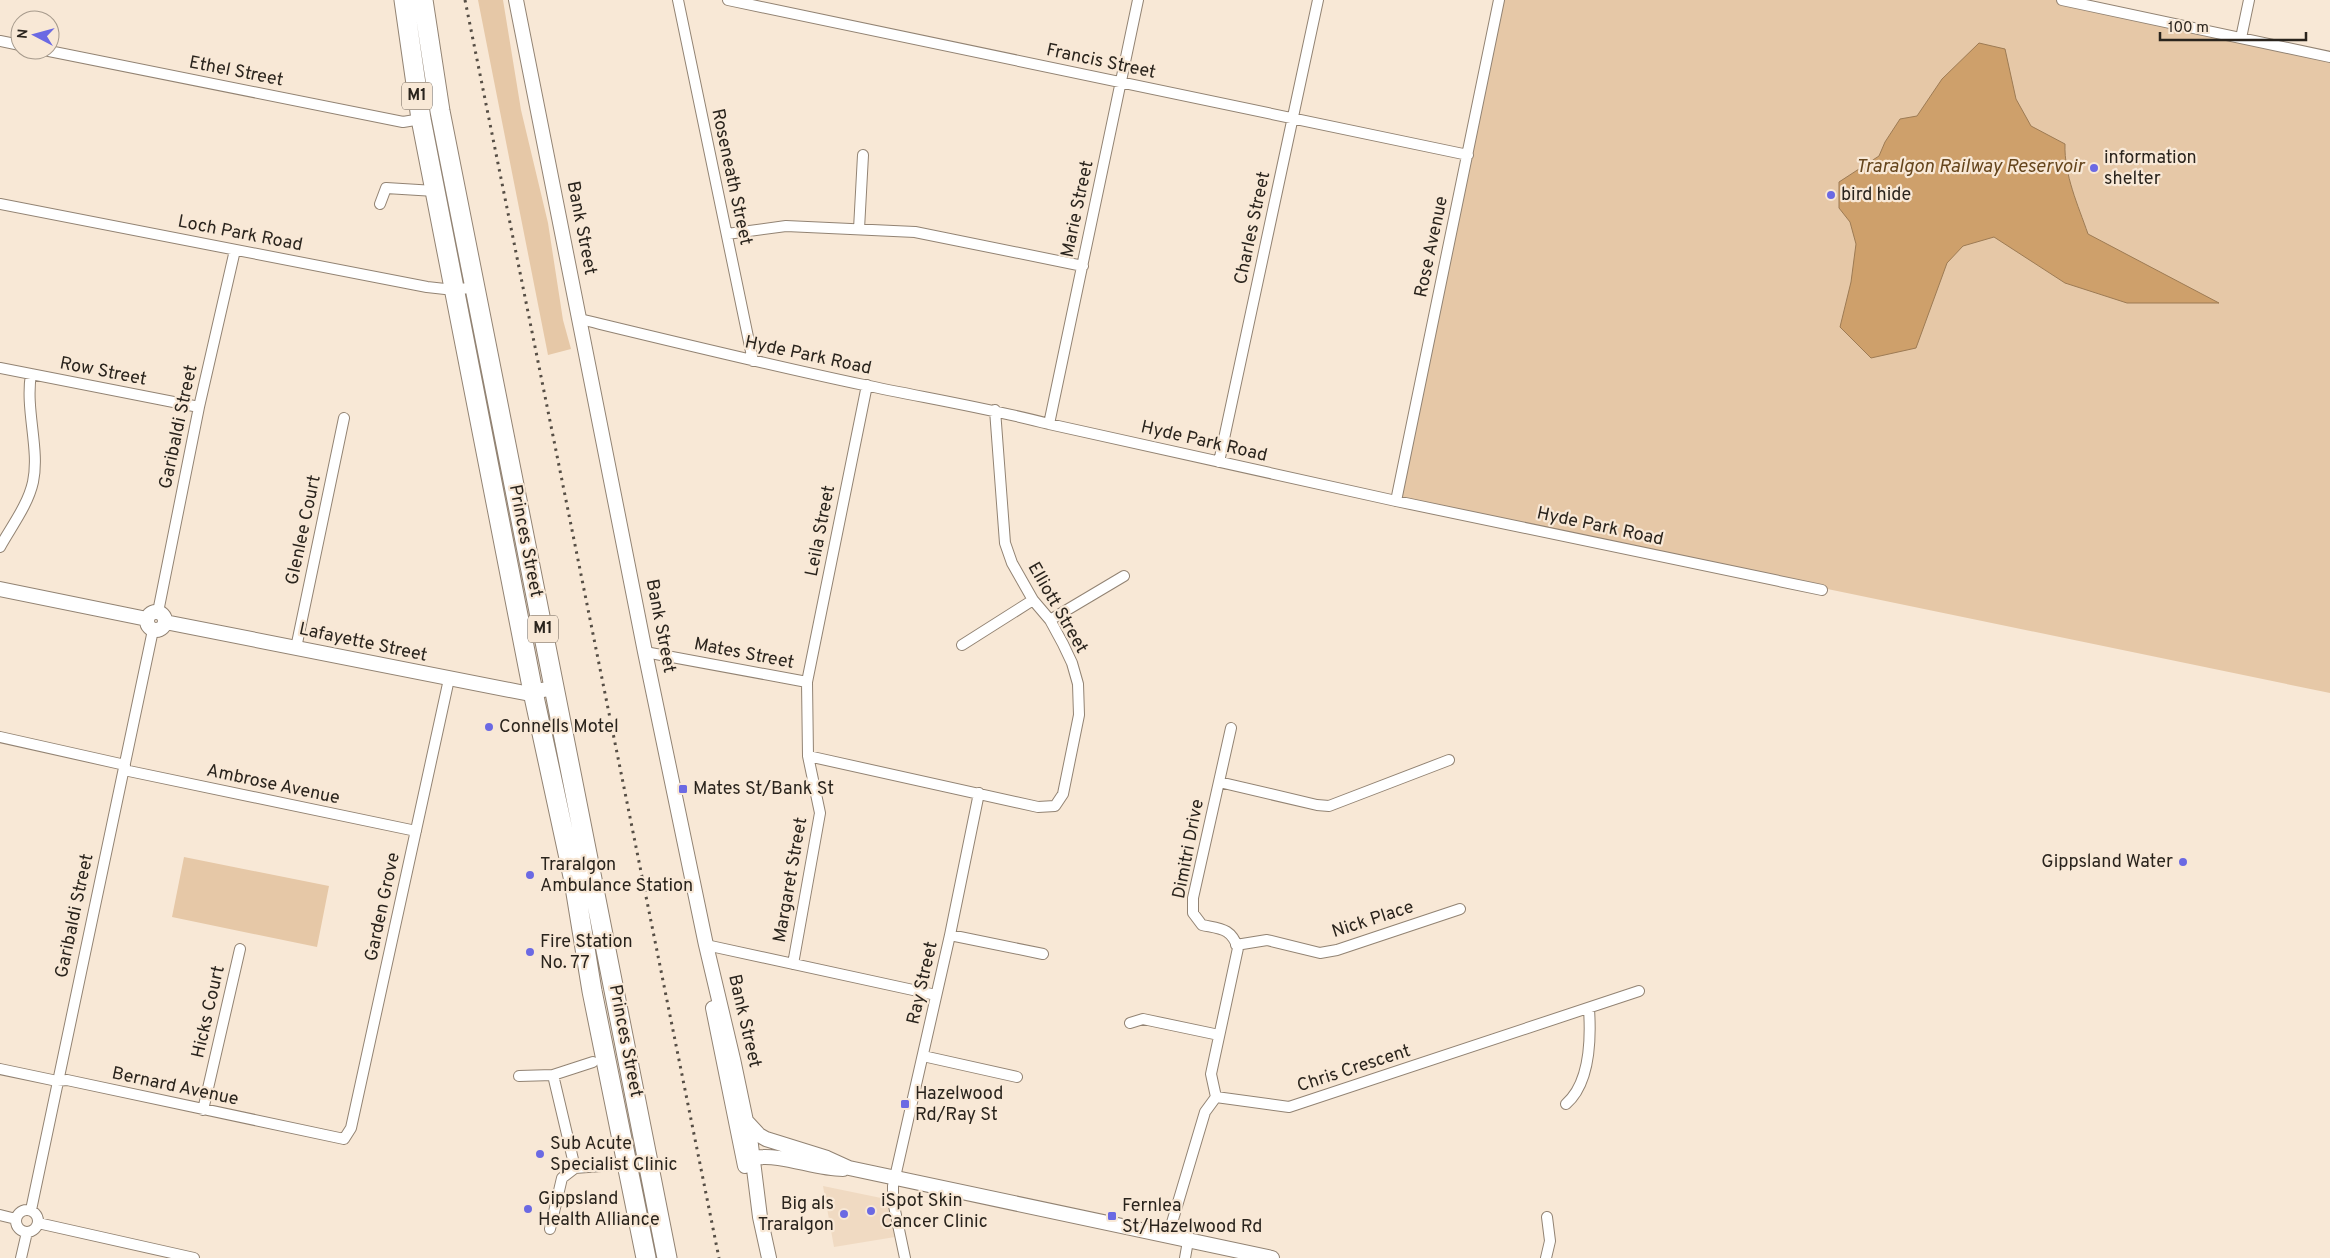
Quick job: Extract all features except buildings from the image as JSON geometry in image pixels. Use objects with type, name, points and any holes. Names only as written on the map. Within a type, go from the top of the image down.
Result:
[{"type":"highway","name":"Princes Street","points":[[404,0],[421,119],[534,692],[574,881],[592,991],[646,1258]]},
{"type":"highway","name":"Princes Street","points":[[423,0],[440,111],[667,1258]]},
{"type":"main road","name":"Bank Street","points":[[516,0],[645,652],[706,945],[746,1119],[749,1152],[769,1258]]},
{"type":"main road","name":"Lafayette Street","points":[[0,589],[525,693],[554,688]]},
{"type":"main road","points":[[706,945],[711,995],[718,1037],[749,1152]]},
{"type":"main road","points":[[746,1119],[751,1127],[766,1139],[827,1158],[849,1168],[1272,1258]]},
{"type":"main road","points":[[749,1152],[766,1139]]},
{"type":"main road","points":[[749,1152],[830,1169],[849,1168]]},
{"type":"street","name":"Roseneath Street","points":[[678,0],[753,361]]},
{"type":"street","name":"Francis Street","points":[[728,0],[1468,155]]},
{"type":"street","name":"Marie Street","points":[[1049,424],[1138,0]]},
{"type":"street","name":"Charles Street","points":[[1219,462],[1318,0]]},
{"type":"street","name":"Rose Avenue","points":[[1396,501],[1499,0]]},
{"type":"street","points":[[2062,0],[2330,57]]},
{"type":"street","points":[[2241,38],[2249,0]]},
{"type":"street","name":"Ethel Street","points":[[60,53],[403,122],[421,119]]},
{"type":"street","points":[[859,229],[863,155]]},
{"type":"street","points":[[380,204],[386,188],[435,191]]},
{"type":"street","name":"Loch Park Road","points":[[0,204],[427,288],[454,290],[475,287]]},
{"type":"street","points":[[727,234],[786,226],[915,232],[1082,266]]},
{"type":"street","name":"Garibaldi Street","points":[[31,1210],[200,407],[236,250]]},
{"type":"street","name":"Hyde Park Road","points":[[580,319],[753,361],[867,386],[995,410],[1049,424],[1396,501],[1822,590]]},
{"type":"street","name":"Row Street","points":[[0,368],[200,407]]},
{"type":"street","points":[[0,547],[26,500],[33,482],[34,464],[28,393],[32,374]]},
{"type":"street","name":"Leila Street","points":[[807,682],[867,386]]},
{"type":"street","name":"Elliott Street","points":[[808,756],[1038,807],[1055,806],[1063,794],[1079,715],[1078,684],[1072,663],[1050,620],[1034,600],[1012,563],[1004,543],[995,410]]},
{"type":"street","name":"Glenlee Court","points":[[296,648],[344,418]]},
{"type":"street","points":[[1050,620],[1124,576]]},
{"type":"street","points":[[962,645],[1034,600]]},
{"type":"street","name":"Mates Street","points":[[645,652],[807,682]]},
{"type":"street","name":"Garden Grove","points":[[344,1139],[351,1128],[449,679]]},
{"type":"street","name":"Margaret Street","points":[[793,964],[820,812],[808,756],[807,682]]},
{"type":"street","name":"Dimitri Drive","points":[[1231,728],[1193,898],[1193,913],[1202,925],[1224,929],[1234,938],[1236,945]]},
{"type":"street","name":"Ambrose Avenue","points":[[0,737],[124,768],[416,831]]},
{"type":"street","points":[[1219,782],[1317,805],[1329,806],[1448,760]]},
{"type":"street","name":"Ray Street","points":[[904,1258],[893,1201],[893,1186],[950,935],[979,793]]},
{"type":"street","name":"Nick Place","points":[[1236,945],[1267,940],[1320,953],[1337,950],[1460,909]]},
{"type":"street","points":[[950,935],[1043,954]]},
{"type":"street","points":[[706,945],[936,995]]},
{"type":"street","points":[[1168,1236],[1205,1112],[1216,1097],[1211,1074],[1238,948],[1236,945]]},
{"type":"street","name":"Hicks Court","points":[[203,1110],[240,950]]},
{"type":"street","name":"Chris Crescent","points":[[1216,1097],[1289,1107],[1639,991]]},
{"type":"street","points":[[1566,1104],[1576,1095],[1584,1071],[1590,1035],[1589,1009]]},
{"type":"street","points":[[1130,1023],[1143,1019],[1220,1035]]},
{"type":"street","points":[[923,1056],[1017,1077]]},
{"type":"street","points":[[519,1076],[553,1075],[593,1062]]},
{"type":"street","name":"Bernard Avenue","points":[[0,1069],[57,1081],[67,1080],[344,1139]]},
{"type":"street","points":[[553,1075],[575,1168]]},
{"type":"street","points":[[550,1229],[562,1178],[575,1168],[627,1164]]},
{"type":"street","points":[[23,1210],[31,1210],[37,1215],[38,1223],[34,1229],[27,1232],[17,1226],[16,1218],[23,1210]]},
{"type":"street","points":[[0,1215],[16,1218]]},
{"type":"street","points":[[1546,1258],[1550,1241],[1547,1217]]},
{"type":"street","points":[[38,1223],[194,1258]]},
{"type":"street","points":[[21,1258],[27,1232]]},
{"type":"street","points":[[1185,1258],[1188,1240]]},
{"type":"shaded area","points":[[478,0],[503,0],[521,110],[548,223],[563,320],[571,349],[548,355]]},
{"type":"shaded area","points":[[1503,0],[2061,0],[2330,60],[2330,693],[1397,500]]},
{"type":"shaded area","points":[[184,857],[329,886],[317,947],[172,917]]},
{"type":"shaded area","points":[[823,1186],[886,1199],[895,1237],[834,1247]]},
{"type":"water","name":"Traralgon Railway Reservoir","points":[[1979,43],[2005,49],[2016,99],[2031,126],[2065,144],[2069,178],[2088,234],[2219,303],[2127,303],[2065,283],[1994,237],[1963,246],[1947,263],[1916,348],[1871,358],[1840,327],[1851,282],[1856,244],[1850,222],[1839,208],[1839,182],[1879,156],[1885,142],[1900,119],[1917,116],[1942,79]]},
{"type":"railway","points":[[465,0],[719,1258]]},
{"type":"place","name":"information shelter","points":[[2094,168]]},
{"type":"place","name":"bird hide","points":[[1831,195]]},
{"type":"place","name":"Connells Motel","points":[[489,727]]},
{"type":"place","name":"Mates St/Bank St","points":[[683,789]]},
{"type":"place","name":"Gippsland Water","points":[[2183,862]]},
{"type":"place","name":"Traralgon Ambulance Station","points":[[530,875]]},
{"type":"place","name":"Fire Station No. 77","points":[[530,952]]},
{"type":"place","name":"Hazelwood Rd/Ray St","points":[[905,1104]]},
{"type":"place","name":"Sub Acute Specialist Clinic","points":[[540,1154]]},
{"type":"place","name":"Gippsland Health Alliance","points":[[528,1209]]},
{"type":"place","name":"iSpot Skin Cancer Clinic","points":[[871,1211]]},
{"type":"place","name":"Big als Traralgon","points":[[844,1214]]},
{"type":"place","name":"Fernlea St/Hazelwood Rd","points":[[1112,1216]]}]
